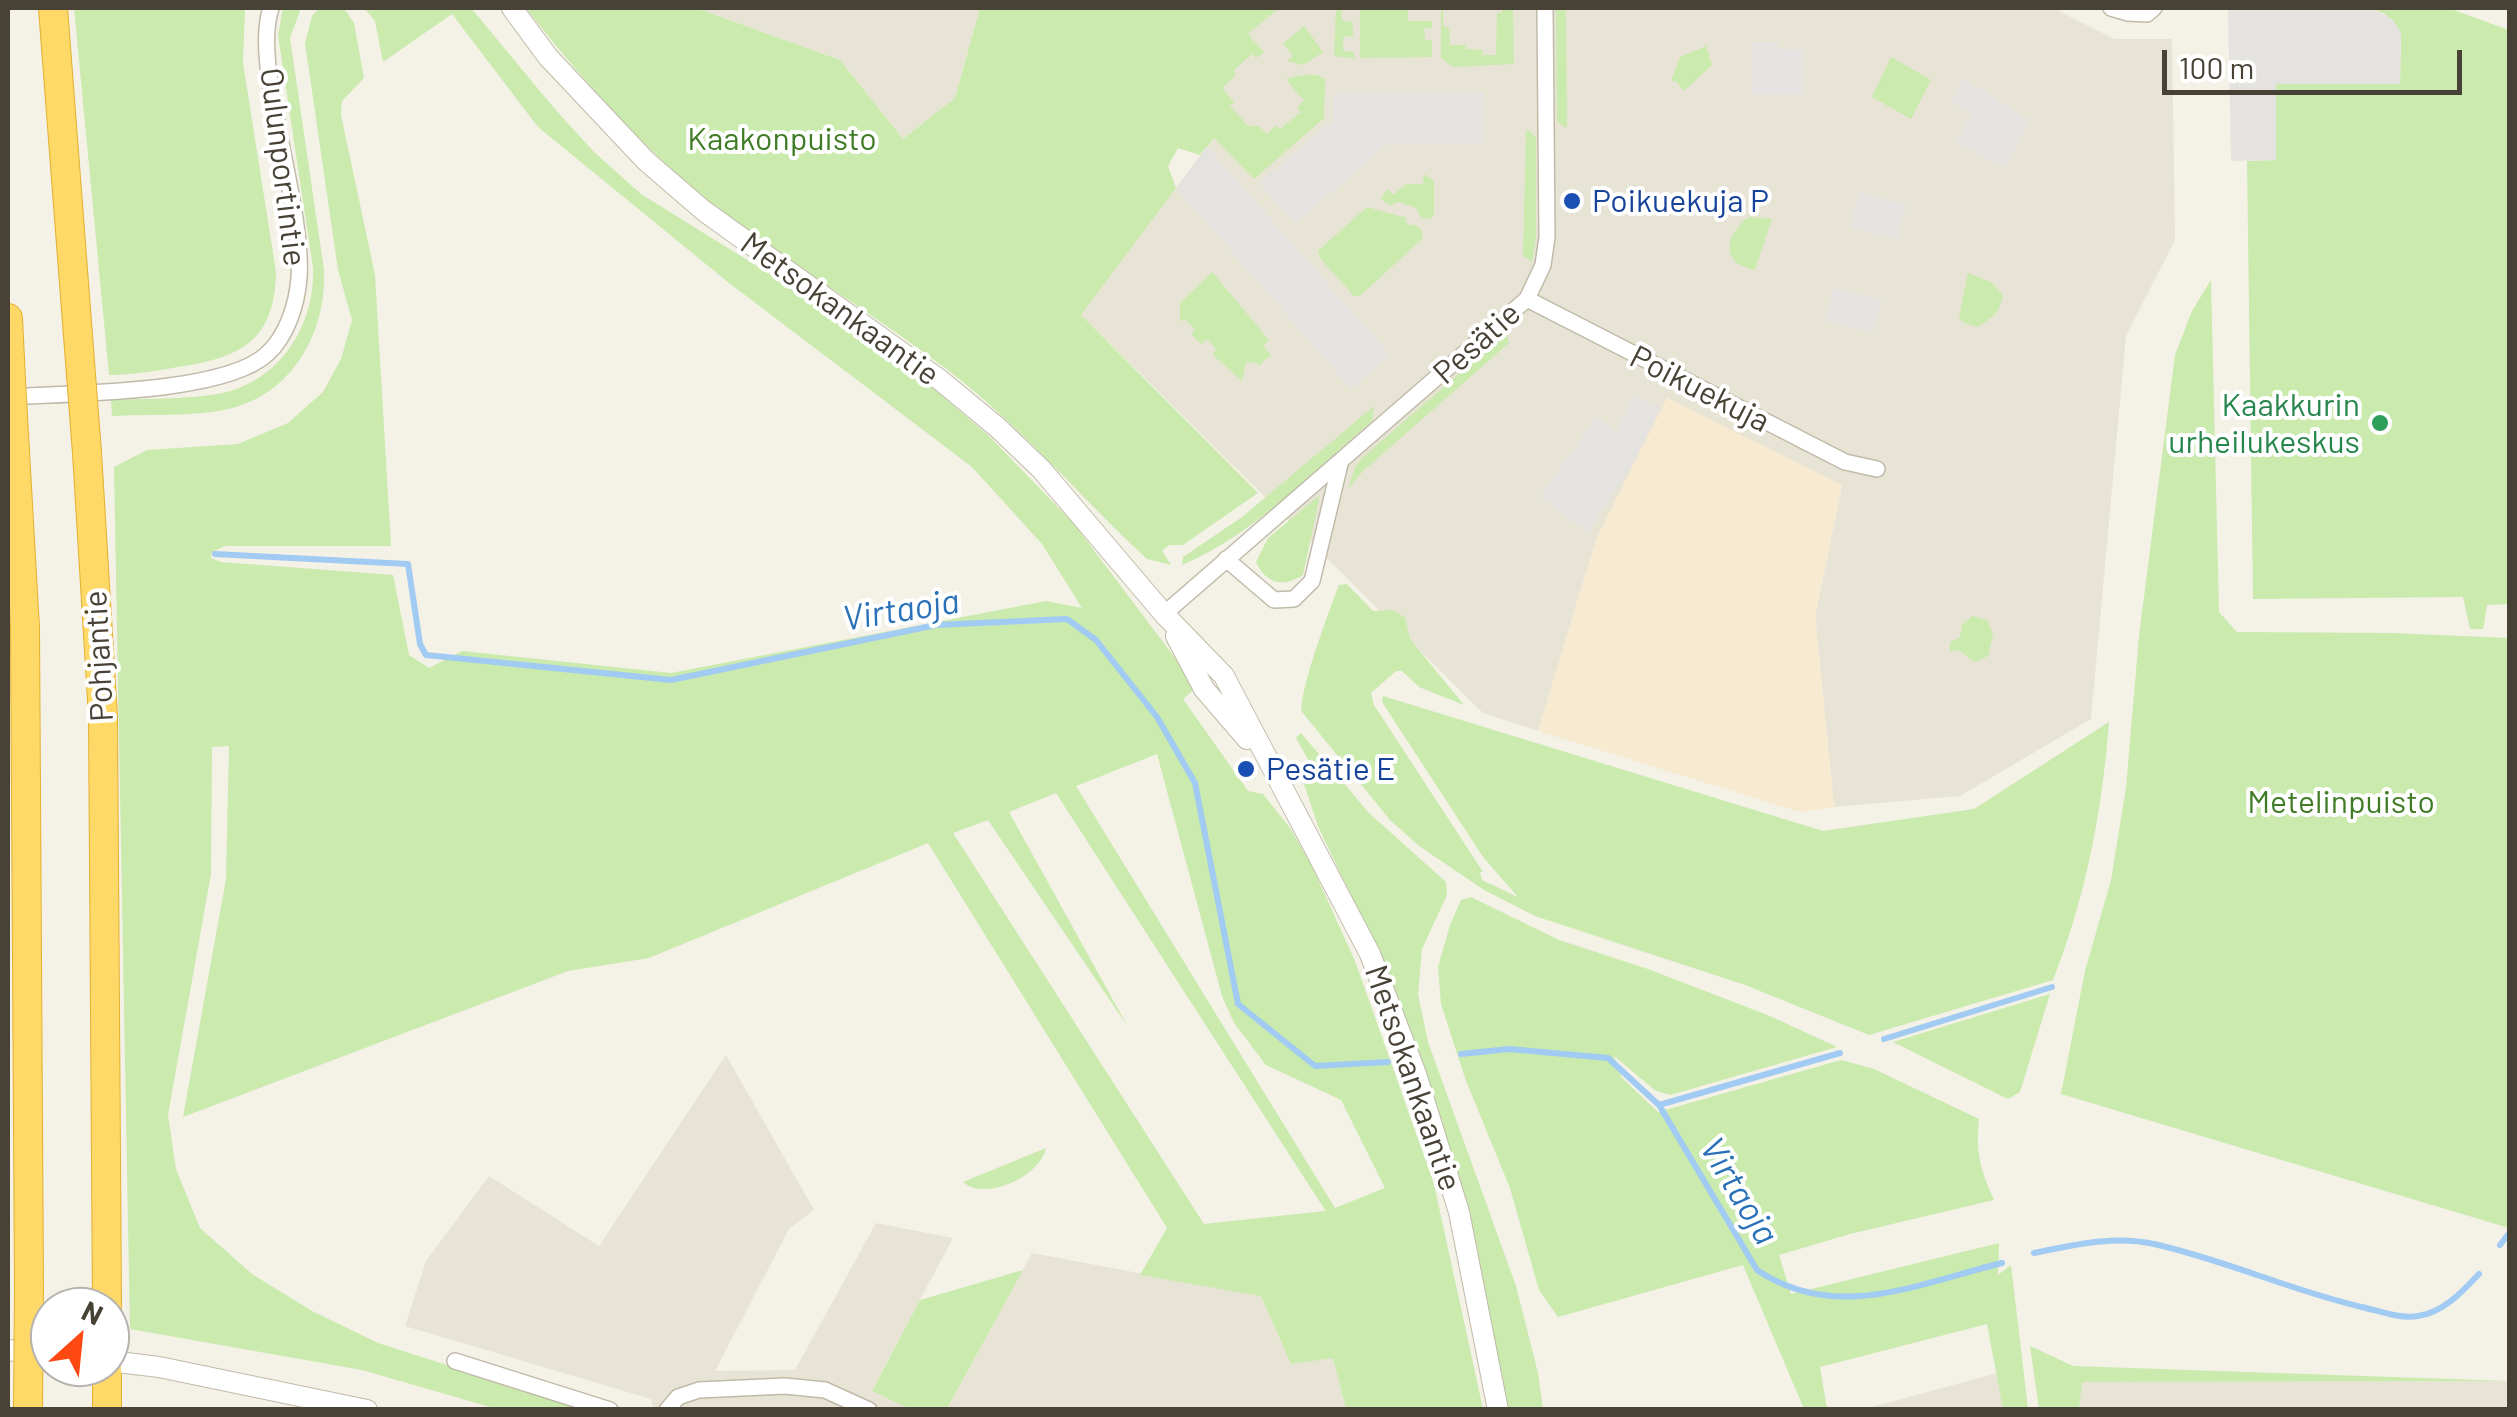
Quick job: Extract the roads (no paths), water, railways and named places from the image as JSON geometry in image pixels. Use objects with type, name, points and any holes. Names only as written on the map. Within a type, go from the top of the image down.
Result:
[{"type":"highway","name":"Pohjantie","points":[[53,8],[104,717],[107,1287]]},
{"type":"highway","points":[[8,318],[9,388],[26,628],[28,1409]]},
{"type":"street","name":"Oulunportintie","points":[[9,388],[126,389],[220,378],[267,354],[280,336],[291,316],[299,274],[290,192],[270,82],[267,19],[272,8]]},
{"type":"street","name":"Metsokankaantie","points":[[512,8],[548,57],[646,161],[731,231],[940,380],[997,427],[1082,514],[1164,614],[1204,689],[1271,767],[1370,954],[1416,1074],[1459,1212],[1498,1410]]},
{"type":"street","name":"Pesätie","points":[[1164,614],[1528,299],[1542,270],[1546,250],[1545,8]]},
{"type":"street","points":[[2111,8],[2128,14],[2147,14],[2154,8]]},
{"type":"street","name":"Poikuekuja","points":[[1528,299],[1846,462],[1877,469]]},
{"type":"street","points":[[1226,559],[1274,600],[1294,600],[1312,581],[1340,464]]},
{"type":"street","points":[[454,1361],[610,1410]]},
{"type":"street","points":[[130,1365],[159,1367],[367,1410]]},
{"type":"street","points":[[667,1410],[678,1397],[698,1390],[770,1386],[825,1390],[869,1410]]},
{"type":"waterway","name":"Virtaoja","points":[[215,554],[408,564],[420,644],[426,655],[671,680],[936,625],[1067,619],[1096,640],[1157,717],[1195,783],[1238,1004],[1315,1066],[1388,1062]]},
{"type":"waterway","points":[[1884,1039],[2052,987]]},
{"type":"waterway","name":"Virtaoja","points":[[1461,1054],[1509,1049],[1608,1058],[1659,1105],[1757,1270],[1787,1286],[1847,1297],[1877,1294],[2002,1263]]},
{"type":"waterway","points":[[1659,1105],[1840,1053]]},
{"type":"waterway","name":"Virtaoja","points":[[2500,1245],[2510,1232]]},
{"type":"waterway","name":"Virtaoja","points":[[2034,1253],[2079,1244],[2139,1241],[2405,1317],[2427,1314],[2444,1306],[2479,1274]]},
{"type":"place","name":"Poikuekuja P","points":[[1572,201]]},
{"type":"place","name":"Kaakkurin urheilukeskus","points":[[2380,423]]},
{"type":"place","name":"Pesätie E","points":[[1246,769]]},
{"type":"park label","name":"Kaakonpuisto","points":[[782,139]]},
{"type":"park label","name":"Metelinpuisto","points":[[2341,802]]}]
